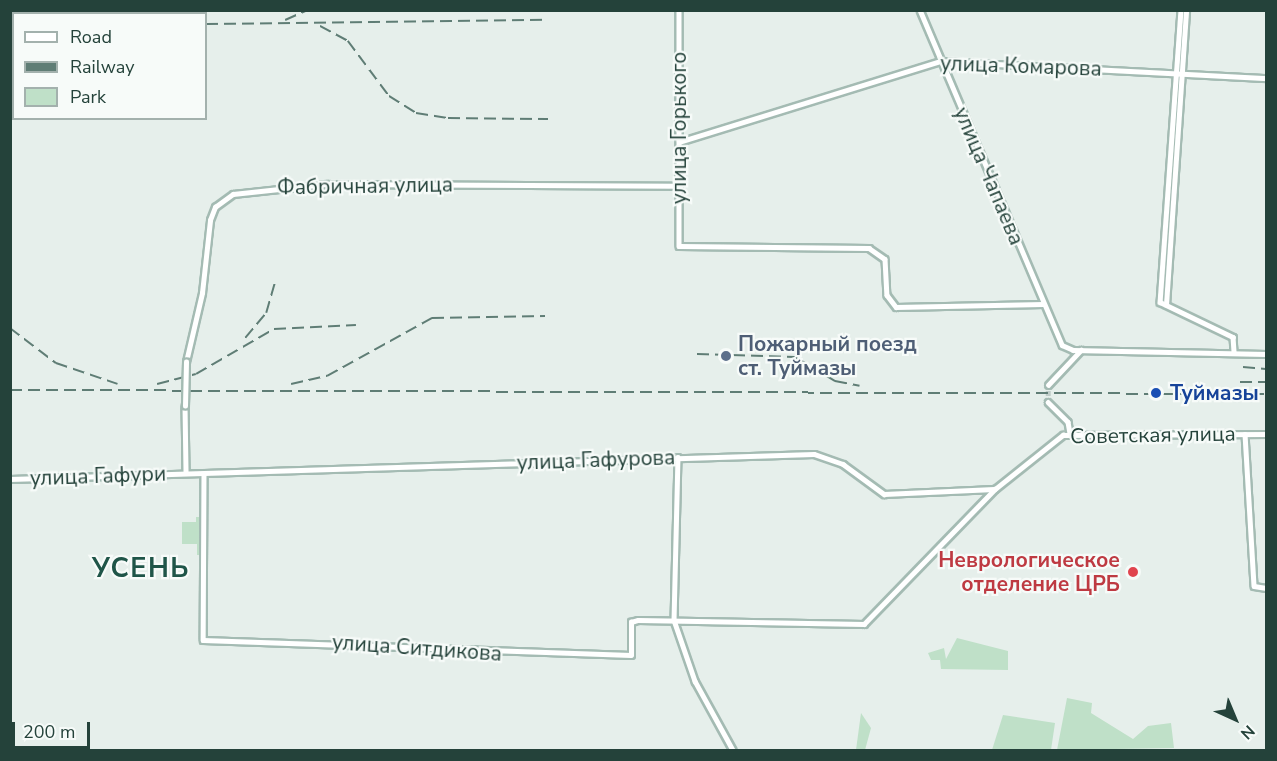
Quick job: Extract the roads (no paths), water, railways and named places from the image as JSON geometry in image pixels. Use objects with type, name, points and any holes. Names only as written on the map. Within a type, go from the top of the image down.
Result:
[{"type":"street","name":"улица Горького","points":[[679,10],[679,246],[869,248],[885,259],[887,295],[896,307],[1043,304]]},
{"type":"street","name":"улица Чапаева","points":[[920,10],[1059,340],[1066,348],[1081,350]]},
{"type":"street","points":[[1184,10],[1160,302],[1233,337],[1234,353]]},
{"type":"street","name":"улица Комарова","points":[[679,142],[941,61],[1266,78]]},
{"type":"street","points":[[1166,305],[1179,73]]},
{"type":"street","name":"Фабричная улица","points":[[186,473],[186,362],[202,293],[210,220],[216,207],[233,194],[327,184],[678,186]]},
{"type":"street","points":[[1048,385],[1081,350],[1266,354]]},
{"type":"street","points":[[1048,402],[1068,422],[1070,433]]},
{"type":"street","name":"Советская улица","points":[[674,620],[864,624],[995,489],[1047,444],[1070,433],[1266,434]]},
{"type":"street","points":[[1245,434],[1254,586],[1266,588]]},
{"type":"street","name":"улица Гафурова","points":[[186,473],[678,456],[814,454],[843,464],[884,494],[995,489]]},
{"type":"street","points":[[678,456],[674,620],[695,681],[733,750]]},
{"type":"street","name":"улица Гафури","points":[[10,479],[186,473]]},
{"type":"street","name":"улица Ситдикова","points":[[204,474],[203,640],[631,655],[631,622],[674,620]]},
{"type":"tunnel","points":[[1048,385],[1048,402]]},
{"type":"railway","points":[[285,20],[307,10]]},
{"type":"railway","points":[[207,24],[547,20]]},
{"type":"railway","points":[[320,26],[348,41],[389,96],[416,113],[448,118],[548,119]]},
{"type":"railway","points":[[245,338],[266,313],[275,281]]},
{"type":"railway","points":[[291,384],[327,376],[432,318],[545,316]]},
{"type":"railway","points":[[157,384],[196,374],[274,329],[356,325]]},
{"type":"railway","points":[[10,328],[56,363],[118,384]]},
{"type":"railway","points":[[697,354],[795,357],[835,381],[860,386]]},
{"type":"railway","points":[[1243,367],[1266,369]]},
{"type":"railway","points":[[1240,382],[1266,382]]},
{"type":"railway","points":[[10,390],[1266,394]]},
{"type":"place","name":"Пожарный поезд ст. Туймазы","points":[[726,356]]},
{"type":"place","name":"Туймазы","points":[[1156,393]]},
{"type":"place","name":"Неврологическое отделение ЦРБ","points":[[1133,572]]},
{"type":"district","name":"УСЕНЬ","points":[[141,569]]}]
